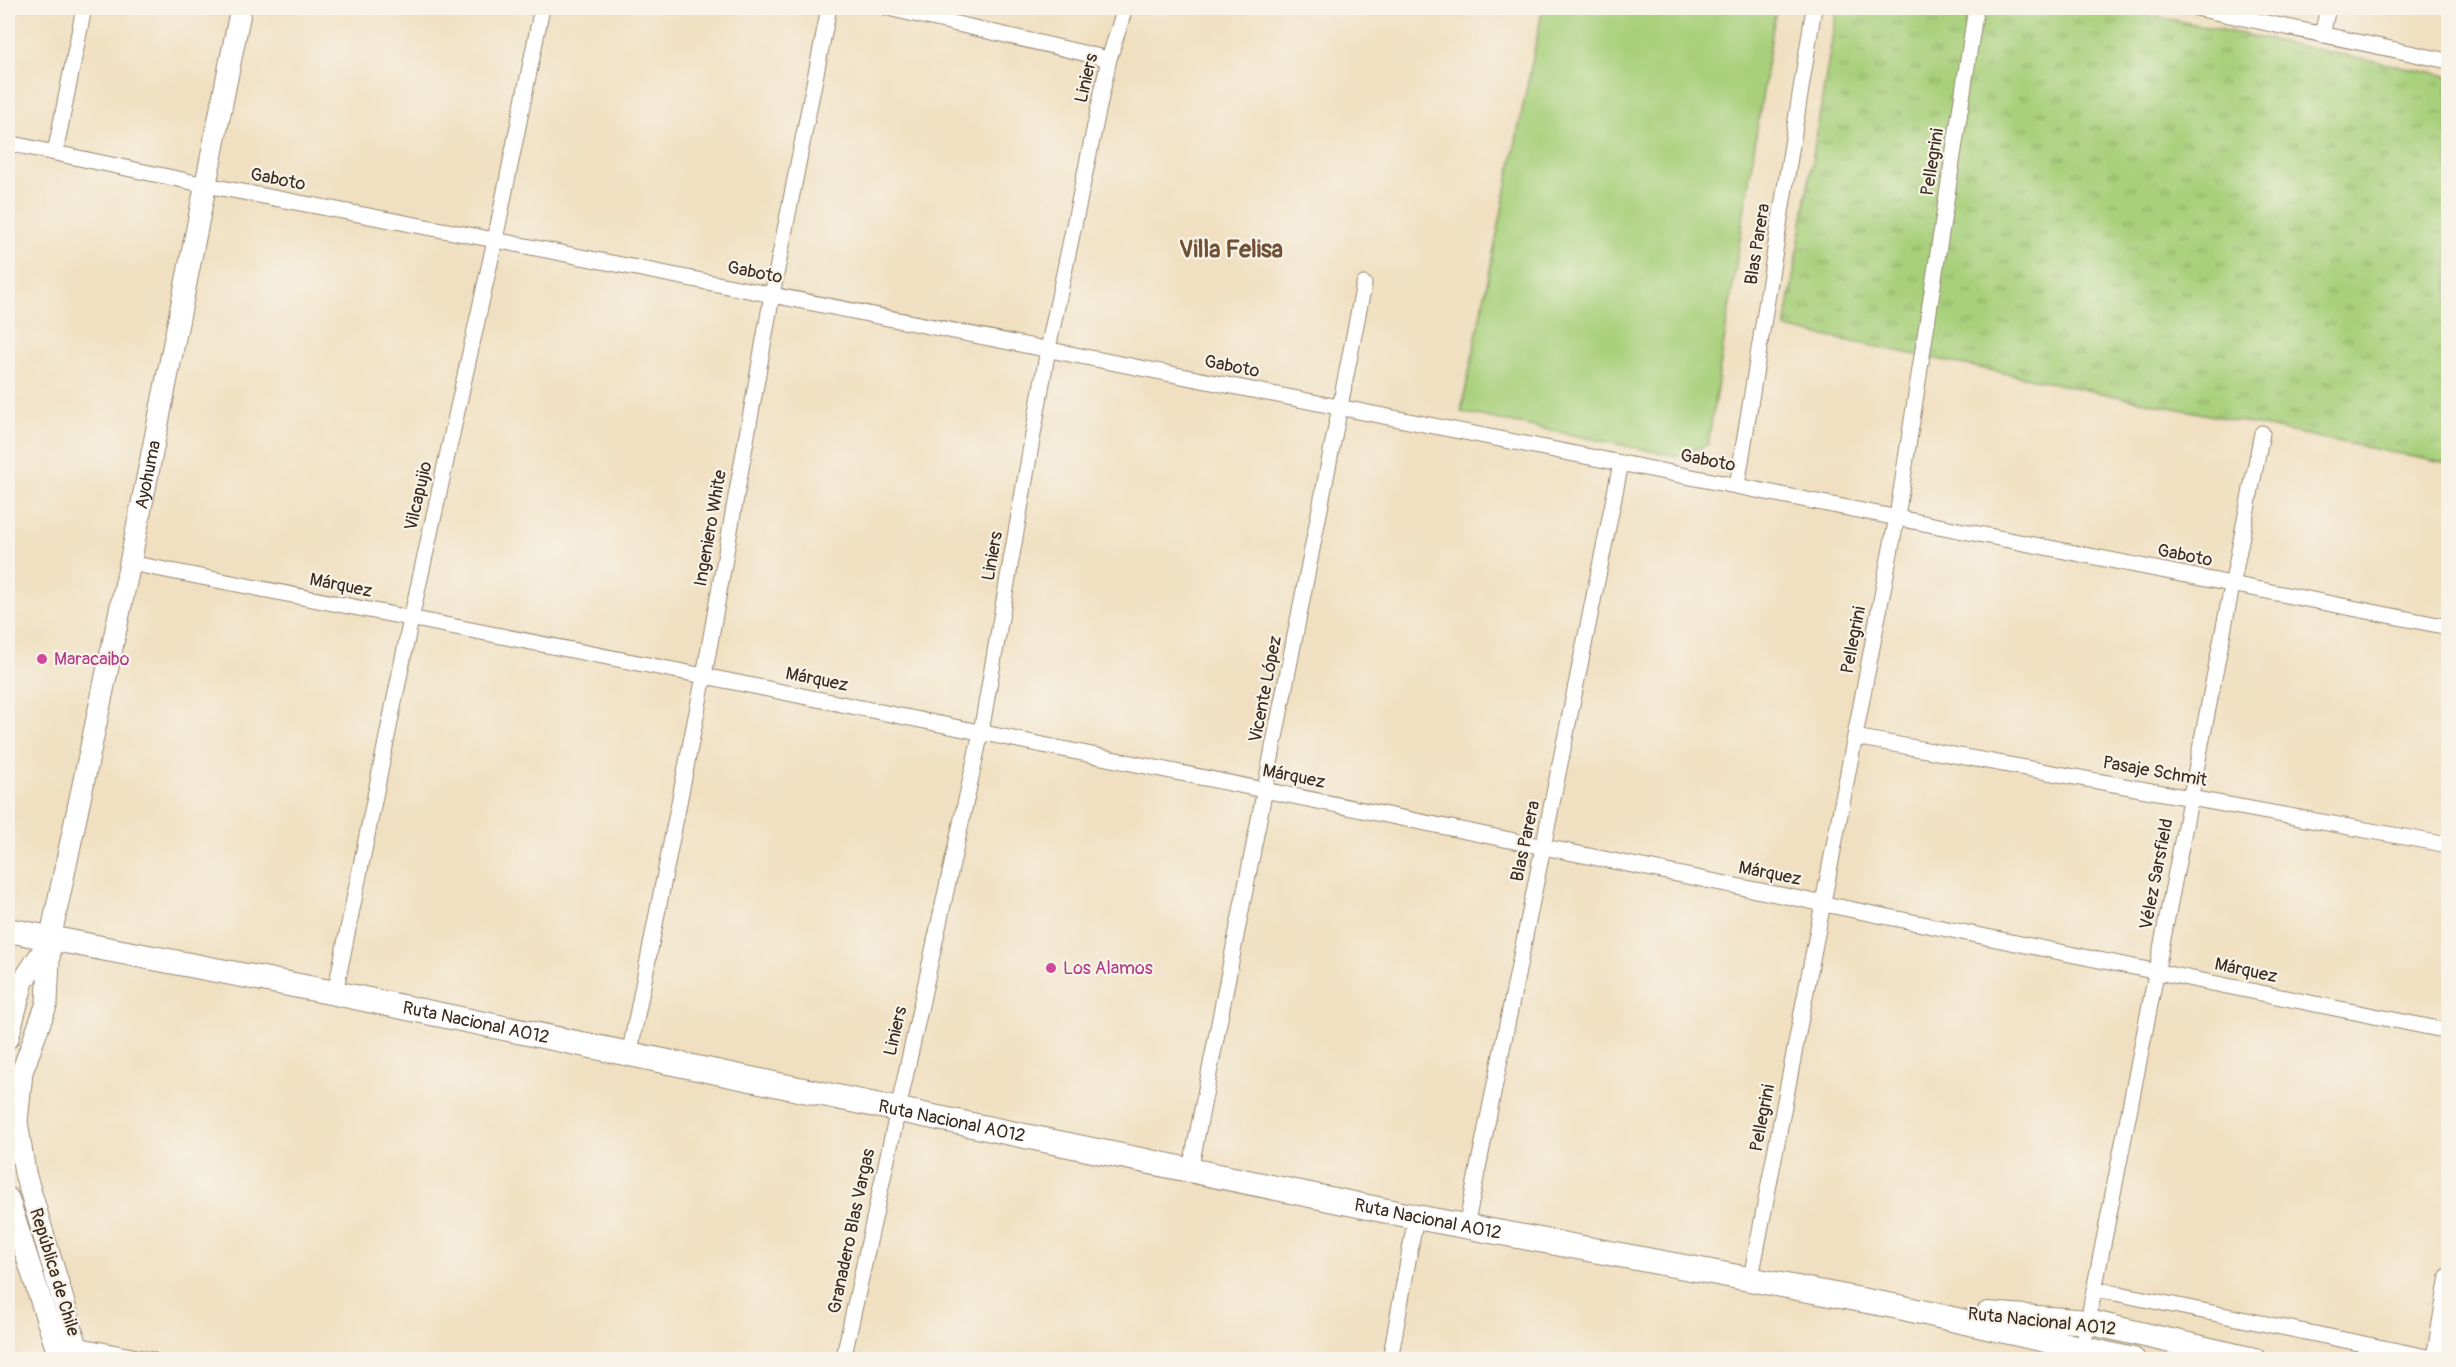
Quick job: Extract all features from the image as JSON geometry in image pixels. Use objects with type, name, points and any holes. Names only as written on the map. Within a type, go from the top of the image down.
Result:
[{"type":"main road","name":"Ruta Nacional A012","points":[[8,930],[335,993],[629,1056],[1466,1227],[1899,1307],[2082,1354],[2133,1359]]},
{"type":"main road","name":"Ruta Nacional A012","points":[[1899,1307],[2088,1322],[2254,1359]]},
{"type":"street","points":[[55,153],[84,8]]},
{"type":"street","name":"Ayohuma","points":[[50,939],[130,563],[241,8]]},
{"type":"street","name":"Vilcapujio","points":[[335,993],[411,619],[495,240],[542,8]]},
{"type":"street","name":"Ingeniero White","points":[[629,1056],[704,676],[772,295],[829,8]]},
{"type":"street","points":[[888,8],[1109,59]]},
{"type":"street","name":"Liniers","points":[[898,1111],[981,732],[1048,349],[1109,59],[1125,8]]},
{"type":"street","name":"Blas Parera","points":[[1737,486],[1814,8]]},
{"type":"street","name":"Pellegrini","points":[[1751,1278],[1897,518],[1976,8]]},
{"type":"street","points":[[2196,8],[2448,61]]},
{"type":"street","points":[[2322,35],[2328,8]]},
{"type":"street","name":"Gaboto","points":[[8,143],[206,185],[1048,349],[2448,627]]},
{"type":"street","name":"Vicente López","points":[[1190,1171],[1364,284]]},
{"type":"street","name":"Vélez Sarsfield","points":[[2082,1354],[2262,433]]},
{"type":"street","name":"Blas Parera","points":[[1466,1227],[1621,463]]},
{"type":"street","name":"Márquez","points":[[130,563],[704,676],[2448,1031]]},
{"type":"street","name":"Pasaje Schmit","points":[[1855,737],[2448,845]]},
{"type":"street","points":[[8,1038],[23,981],[50,939]]},
{"type":"street","name":"República de Chile","points":[[50,939],[47,1003],[22,1072],[18,1122],[25,1173],[79,1352]]},
{"type":"street","name":"Granadero Blas Vargas","points":[[843,1359],[898,1111]]},
{"type":"street","name":"República de Chile","points":[[8,1198],[59,1358]]},
{"type":"street","points":[[1390,1359],[1416,1217]]},
{"type":"street","points":[[2095,1289],[2438,1359],[2448,1276]]},
{"type":"street","points":[[59,1358],[79,1352],[152,1359]]},
{"type":"green space","points":[[1543,8],[1776,8],[1708,444],[1681,457],[1461,412]]},
{"type":"green space","points":[[1837,8],[2114,8],[2448,76],[2448,464],[1785,328]]},
{"type":"place","name":"Maracaibo","points":[[42,659]]},
{"type":"place","name":"Los Alamos","points":[[1051,968]]},
{"type":"district","name":"Villa Felisa","points":[[1231,249]]}]
